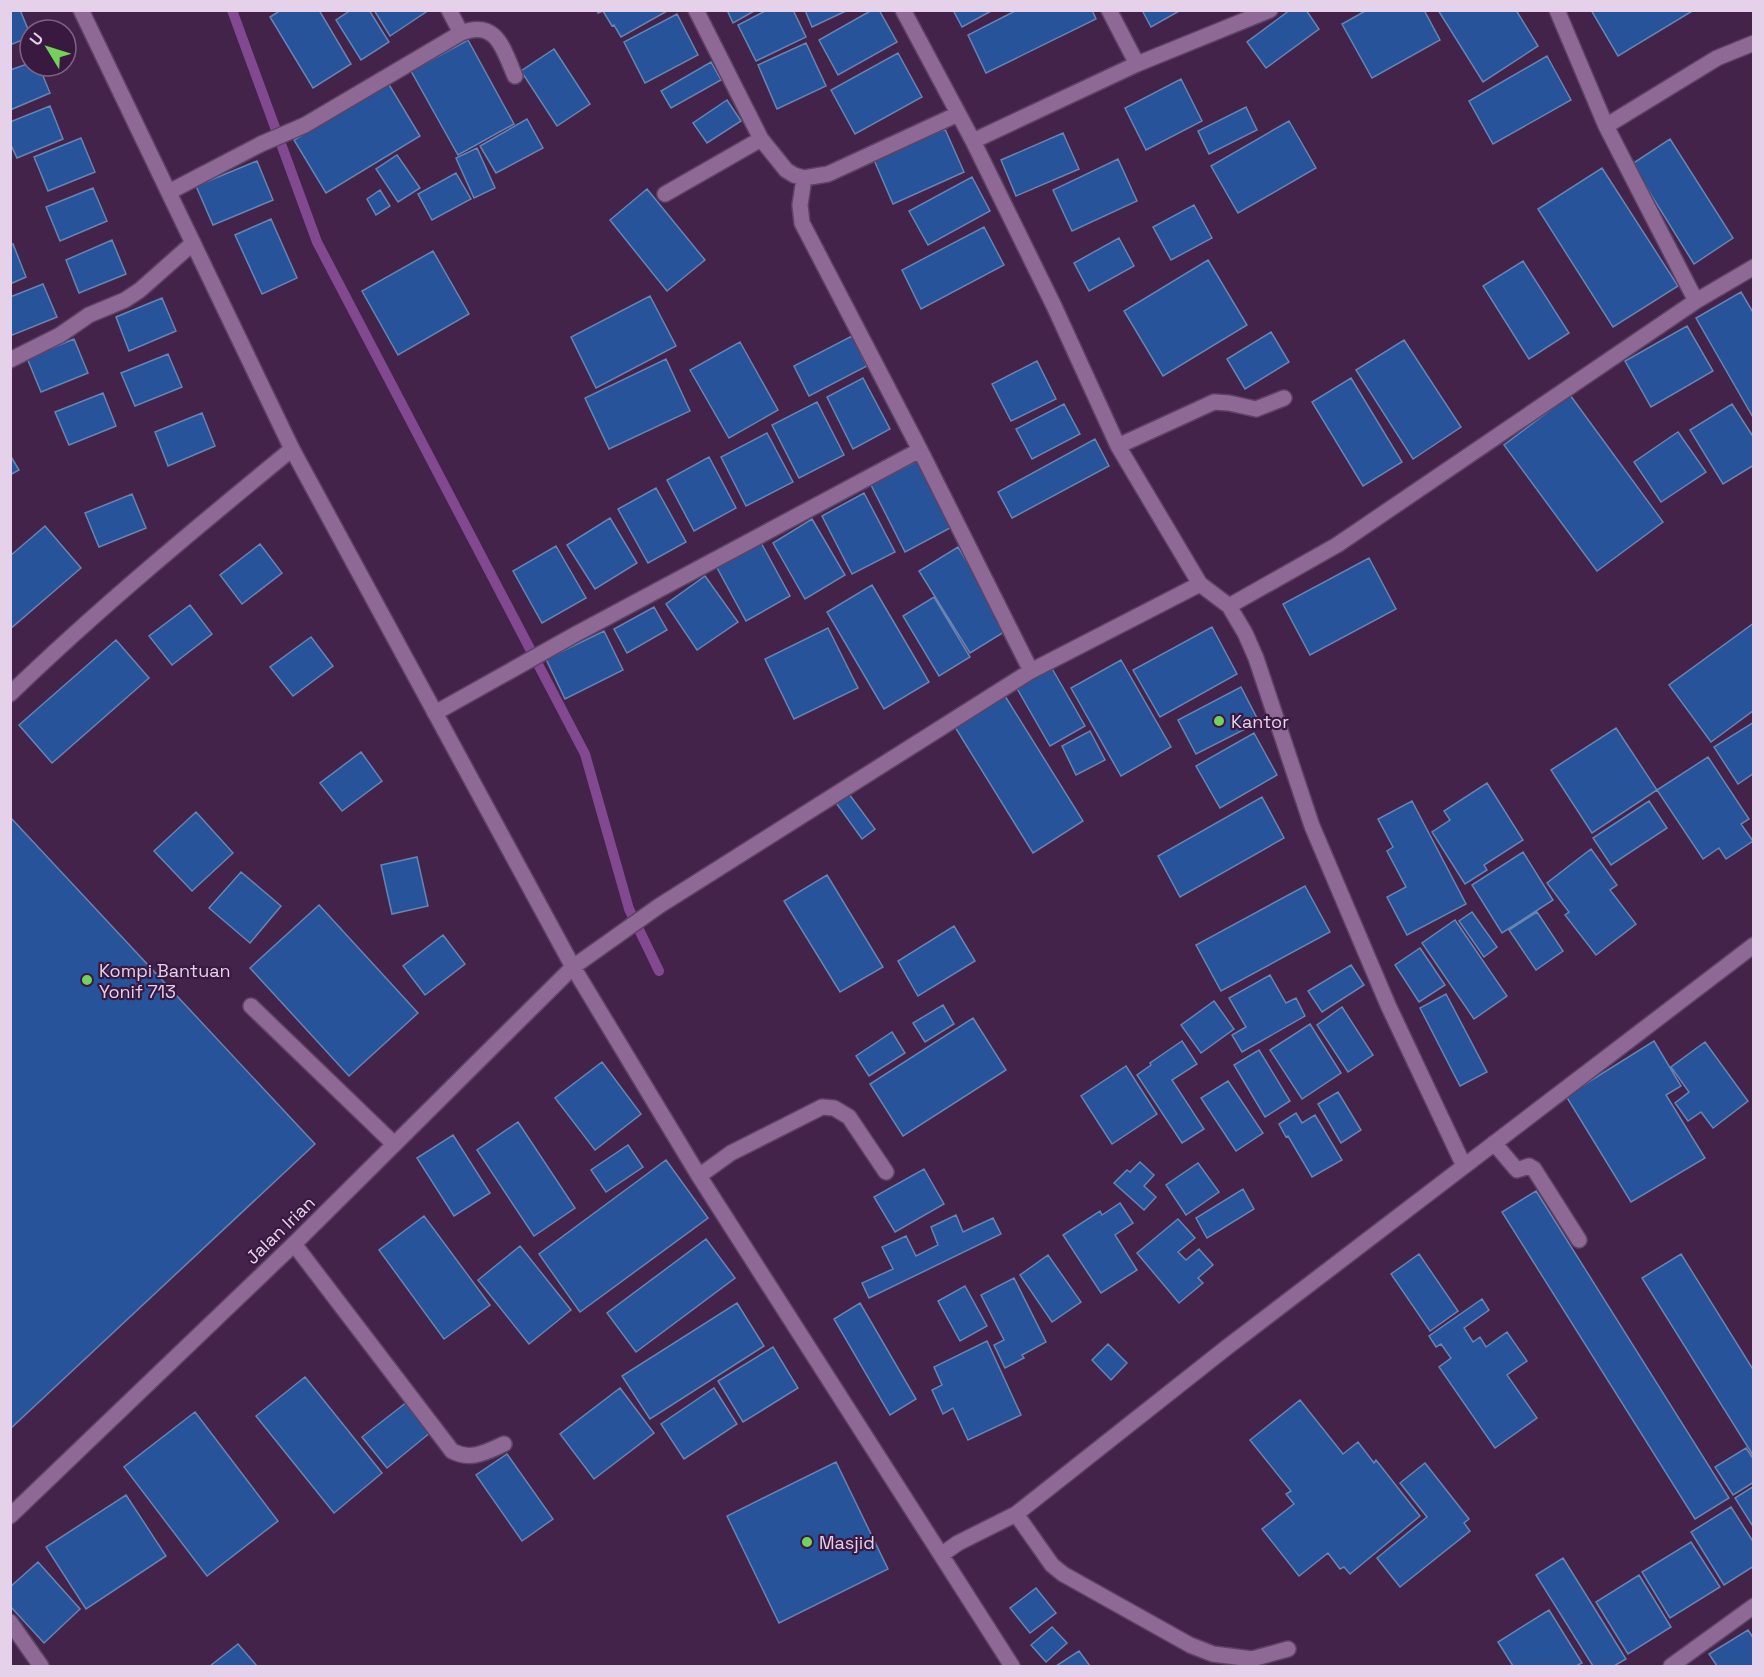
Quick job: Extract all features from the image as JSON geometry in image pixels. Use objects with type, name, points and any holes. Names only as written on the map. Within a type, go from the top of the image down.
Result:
[{"type":"street","points":[[81,10],[292,449],[573,967],[699,1176],[1012,1666]]},
{"type":"street","points":[[449,10],[461,33]]},
{"type":"street","points":[[696,10],[760,139],[786,170],[804,178],[828,174],[958,114]]},
{"type":"street","points":[[903,10],[973,141],[1054,306],[1118,446],[1200,584],[1229,606],[1245,633],[1256,658],[1317,836],[1388,1005],[1464,1166]]},
{"type":"street","points":[[1109,10],[1137,64]]},
{"type":"street","points":[[973,141],[1137,64],[1270,10]]},
{"type":"street","points":[[1557,10],[1606,126],[1696,301]]},
{"type":"street","points":[[169,192],[261,144],[305,125],[473,28],[482,28],[492,33],[500,44],[515,76]]},
{"type":"street","points":[[1606,126],[1717,58],[1754,43]]},
{"type":"street","points":[[665,194],[760,139]]},
{"type":"street","points":[[804,178],[800,205],[802,223],[1031,671]]},
{"type":"street","points":[[10,360],[60,335],[88,315],[125,300],[140,290],[193,243]]},
{"type":"street","points":[[1229,606],[1337,545],[1696,301],[1754,267]]},
{"type":"street","points":[[1118,446],[1214,402],[1256,409],[1284,398]]},
{"type":"street","points":[[10,694],[43,662],[162,558],[292,449]]},
{"type":"street","points":[[435,713],[576,634],[920,450]]},
{"type":"street","name":"Jalan Irian","points":[[11,1516],[294,1244],[573,967],[659,906],[1031,671],[1200,584]]},
{"type":"street","points":[[941,1555],[958,1543],[1010,1517],[1226,1348],[1754,945]]},
{"type":"street","points":[[251,1006],[394,1144]]},
{"type":"street","points":[[699,1176],[731,1153],[822,1107],[834,1108],[849,1117],[886,1172]]},
{"type":"street","points":[[1494,1143],[1517,1170],[1532,1167],[1579,1240]]},
{"type":"street","points":[[294,1244],[452,1450],[469,1456],[481,1454],[504,1444]]},
{"type":"street","points":[[1010,1517],[1063,1574],[1190,1645],[1213,1654],[1252,1659],[1288,1649]]},
{"type":"street","points":[[1671,1666],[1754,1606]]},
{"type":"street","points":[[10,1622],[41,1666]]},
{"type":"building","points":[[10,10],[20,10],[23,18],[18,18],[18,42],[10,45]]},
{"type":"building","points":[[281,10],[319,10],[351,64],[313,88],[270,17]]},
{"type":"building","points":[[351,10],[369,10],[389,42],[361,60],[336,20]]},
{"type":"building","points":[[374,10],[429,10],[390,36]]},
{"type":"building","points":[[597,10],[669,10],[621,37],[603,11],[598,13]]},
{"type":"building","points":[[727,10],[756,10],[733,23]]},
{"type":"building","points":[[767,10],[793,10],[806,37],[756,61],[738,25]]},
{"type":"building","points":[[805,10],[848,10],[812,27]]},
{"type":"building","points":[[872,10],[879,10],[897,42],[838,75],[819,40]]},
{"type":"building","points":[[953,10],[993,10],[962,27]]},
{"type":"building","points":[[1017,10],[1092,10],[1096,19],[986,73],[968,35]]},
{"type":"building","points":[[1142,10],[1181,10],[1151,27]]},
{"type":"building","points":[[1290,10],[1306,10],[1319,29],[1266,68],[1247,42]]},
{"type":"building","points":[[1367,10],[1424,10],[1440,40],[1372,78],[1342,24]]},
{"type":"building","points":[[1438,10],[1516,10],[1538,46],[1483,82]]},
{"type":"building","points":[[1591,10],[1694,10],[1618,56]]},
{"type":"building","points":[[677,14],[698,55],[645,83],[624,42]]},
{"type":"building","points":[[468,40],[514,124],[458,155],[411,71]]},
{"type":"building","points":[[806,43],[826,86],[777,109],[758,65]]},
{"type":"building","points":[[554,49],[590,104],[557,126],[521,71]]},
{"type":"building","points":[[898,53],[922,97],[855,134],[831,90]]},
{"type":"building","points":[[1547,56],[1571,100],[1493,144],[1469,101]]},
{"type":"building","points":[[711,62],[721,80],[671,108],[661,91]]},
{"type":"building","points":[[18,67],[18,78],[44,78],[50,93],[10,110],[10,70]]},
{"type":"building","points":[[1181,79],[1202,121],[1146,150],[1125,108]]},
{"type":"building","points":[[388,83],[420,136],[326,193],[294,140]]},
{"type":"building","points":[[727,100],[741,121],[707,143],[693,123]]},
{"type":"building","points":[[50,106],[63,139],[17,158],[10,143],[10,122]]},
{"type":"building","points":[[1246,107],[1257,130],[1209,154],[1198,131]]},
{"type":"building","points":[[527,119],[543,148],[496,173],[480,146]]},
{"type":"building","points":[[1289,121],[1316,168],[1238,213],[1211,166]]},
{"type":"building","points":[[945,129],[964,172],[893,204],[874,160]]},
{"type":"building","points":[[1063,133],[1079,169],[1016,196],[1001,160]]},
{"type":"building","points":[[81,138],[95,172],[48,191],[34,157]]},
{"type":"building","points":[[1670,139],[1733,238],[1694,264],[1632,164]]},
{"type":"building","points":[[477,148],[495,188],[474,198],[456,158]]},
{"type":"building","points":[[397,155],[420,188],[398,202],[376,169]]},
{"type":"building","points":[[1118,159],[1137,201],[1072,231],[1053,190]]},
{"type":"building","points":[[257,161],[273,200],[213,225],[196,186]]},
{"type":"building","points":[[1602,168],[1678,286],[1613,327],[1538,209]]},
{"type":"building","points":[[456,173],[471,199],[432,220],[418,194]]},
{"type":"building","points":[[972,177],[990,211],[928,245],[909,211]]},
{"type":"building","points":[[93,188],[107,221],[60,241],[46,207]]},
{"type":"building","points":[[647,189],[705,260],[667,291],[610,220]]},
{"type":"building","points":[[380,190],[390,206],[376,215],[367,199]]},
{"type":"building","points":[[1194,205],[1212,238],[1171,260],[1153,227]]},
{"type":"building","points":[[271,219],[297,278],[262,294],[235,235]]},
{"type":"building","points":[[984,227],[1004,265],[921,309],[902,270]]},
{"type":"building","points":[[1119,238],[1134,266],[1089,291],[1074,263]]},
{"type":"building","points":[[112,240],[126,274],[79,293],[66,260]]},
{"type":"building","points":[[13,244],[26,277],[10,284],[10,245]]},
{"type":"building","points":[[433,251],[469,314],[398,355],[362,291]]},
{"type":"building","points":[[1208,260],[1247,325],[1163,376],[1124,311]]},
{"type":"building","points":[[1523,261],[1569,333],[1529,359],[1483,286]]},
{"type":"building","points":[[43,284],[57,317],[10,336],[10,297]]},
{"type":"building","points":[[1741,292],[1754,314],[1754,419],[1696,318]]},
{"type":"building","points":[[650,296],[676,346],[596,388],[571,337]]},
{"type":"building","points":[[162,298],[176,331],[129,351],[116,317]]},
{"type":"building","points":[[1687,326],[1713,371],[1651,407],[1625,361]]},
{"type":"building","points":[[1271,332],[1289,362],[1245,389],[1227,359]]},
{"type":"building","points":[[852,336],[867,366],[809,396],[794,366]]},
{"type":"building","points":[[74,339],[88,373],[41,392],[27,358]]},
{"type":"building","points":[[1404,340],[1461,427],[1413,459],[1356,370]]},
{"type":"building","points":[[740,342],[778,410],[729,438],[690,370]]},
{"type":"building","points":[[168,354],[182,387],[135,406],[121,373]]},
{"type":"building","points":[[666,359],[690,411],[609,449],[585,398]]},
{"type":"building","points":[[1037,361],[1056,399],[1011,421],[992,384]]},
{"type":"building","points":[[863,378],[890,429],[853,449],[827,397]]},
{"type":"building","points":[[1351,378],[1402,462],[1363,486],[1312,402]]},
{"type":"building","points":[[103,393],[116,426],[69,445],[55,412]]},
{"type":"building","points":[[1570,395],[1663,522],[1597,571],[1504,445]]},
{"type":"building","points":[[817,402],[844,455],[799,478],[772,425]]},
{"type":"building","points":[[1064,404],[1080,434],[1032,459],[1016,429]]},
{"type":"building","points":[[1732,404],[1754,438],[1754,465],[1723,484],[1690,430]]},
{"type":"building","points":[[202,413],[215,446],[168,466],[155,432]]},
{"type":"building","points":[[1678,432],[1706,472],[1661,502],[1634,462]]},
{"type":"building","points":[[767,433],[793,482],[746,506],[721,457]]},
{"type":"building","points":[[1095,439],[1109,466],[1012,518],[998,492]]},
{"type":"building","points":[[10,455],[19,470],[10,475]]},
{"type":"building","points":[[709,457],[736,508],[694,531],[667,480]]},
{"type":"building","points":[[917,461],[952,527],[905,552],[871,485]]},
{"type":"building","points":[[656,488],[686,542],[648,563],[618,509]]},
{"type":"building","points":[[864,493],[895,552],[852,574],[822,516]]},
{"type":"building","points":[[132,494],[146,528],[99,547],[85,513]]},
{"type":"building","points":[[610,518],[637,563],[595,589],[567,545]]},
{"type":"building","points":[[812,519],[845,575],[805,599],[773,543]]},
{"type":"building","points":[[45,526],[81,568],[10,629],[10,556]]},
{"type":"building","points":[[759,539],[790,596],[746,621],[715,564]]},
{"type":"building","points":[[260,544],[282,573],[242,604],[220,575]]},
{"type":"building","points":[[556,546],[586,598],[542,623],[513,571]]},
{"type":"building","points":[[958,547],[1009,629],[970,653],[919,571]]},
{"type":"building","points":[[1369,558],[1396,609],[1310,655],[1283,604]]},
{"type":"building","points":[[705,576],[738,622],[697,650],[666,604]]},
{"type":"building","points":[[872,585],[929,682],[884,709],[827,612]]},
{"type":"building","points":[[934,597],[970,657],[939,676],[903,616]]},
{"type":"building","points":[[190,605],[212,634],[172,665],[149,636]]},
{"type":"building","points":[[654,607],[667,630],[627,653],[614,629]]},
{"type":"building","points":[[1754,623],[1754,710],[1711,742],[1669,685]]},
{"type":"building","points":[[1212,627],[1237,674],[1160,717],[1133,670]]},
{"type":"building","points":[[828,628],[858,688],[794,719],[765,659]]},
{"type":"building","points":[[604,631],[623,670],[565,699],[546,659]]},
{"type":"building","points":[[311,637],[333,666],[293,696],[270,667]]},
{"type":"building","points":[[116,640],[149,678],[52,763],[19,725]]},
{"type":"building","points":[[1121,660],[1171,747],[1121,776],[1071,688]]},
{"type":"building","points":[[1050,665],[1085,726],[1050,746],[1015,685]]},
{"type":"building","name":"Kantor","points":[[1241,687],[1259,722],[1196,754],[1178,720]]},
{"type":"building","points":[[1005,696],[1083,821],[1033,853],[955,727]]},
{"type":"building","points":[[1754,722],[1754,773],[1738,784],[1714,747]]},
{"type":"building","points":[[1616,728],[1657,790],[1592,833],[1551,770]]},
{"type":"building","points":[[1090,731],[1105,760],[1076,775],[1062,746]]},
{"type":"building","points":[[1254,733],[1277,775],[1220,808],[1196,766]]},
{"type":"building","points":[[361,752],[382,781],[342,811],[320,783]]},
{"type":"building","points":[[1708,757],[1749,819],[1741,824],[1753,841],[1726,859],[1719,848],[1703,859],[1657,790]]},
{"type":"building","points":[[1487,783],[1523,840],[1484,865],[1487,870],[1465,884],[1432,832],[1450,820],[1444,811]]},
{"type":"building","points":[[846,790],[875,829],[862,839],[834,800]]},
{"type":"building","points":[[1262,797],[1284,838],[1180,897],[1158,856]]},
{"type":"building","points":[[1412,801],[1466,904],[1407,935],[1387,897],[1406,887],[1387,851],[1393,847],[1378,819]]},
{"type":"building","points":[[1649,801],[1667,828],[1611,865],[1593,838]]},
{"type":"building","points":[[196,812],[233,853],[192,891],[154,851]]},
{"type":"building","name":"Kompi Bantuan Yonif 713","points":[[10,817],[315,1144],[10,1429]]},
{"type":"building","points":[[1591,849],[1617,885],[1610,890],[1636,924],[1596,955],[1565,915],[1569,912],[1547,883]]},
{"type":"building","points":[[1523,852],[1553,900],[1502,933],[1472,885]]},
{"type":"building","points":[[417,857],[428,906],[392,914],[381,865]]},
{"type":"building","points":[[241,872],[281,906],[250,943],[209,908]]},
{"type":"building","points":[[827,875],[883,967],[840,992],[784,901]]},
{"type":"building","points":[[1305,886],[1330,932],[1221,991],[1196,945]]},
{"type":"building","points":[[319,905],[418,1013],[349,1076],[250,968]]},
{"type":"building","points":[[1472,912],[1497,947],[1484,957],[1459,921]]},
{"type":"building","points":[[1537,912],[1563,951],[1536,970],[1509,930]]},
{"type":"building","points":[[1455,920],[1507,996],[1474,1019],[1422,943]]},
{"type":"building","points":[[954,926],[975,961],[918,996],[898,961]]},
{"type":"building","points":[[443,935],[465,964],[425,995],[403,966]]},
{"type":"building","points":[[1420,948],[1445,985],[1419,1002],[1395,965]]},
{"type":"building","points":[[1351,965],[1364,985],[1322,1012],[1308,991]]},
{"type":"building","points":[[1270,975],[1286,1003],[1296,998],[1305,1016],[1242,1052],[1232,1035],[1246,1027],[1229,998]]},
{"type":"building","points":[[1446,994],[1487,1072],[1460,1086],[1420,1008]]},
{"type":"building","points":[[1214,1001],[1234,1029],[1201,1053],[1181,1025]]},
{"type":"building","points":[[943,1005],[954,1024],[925,1042],[913,1023]]},
{"type":"building","points":[[1342,1007],[1373,1055],[1348,1072],[1317,1025]]},
{"type":"building","points":[[973,1018],[1006,1070],[903,1136],[870,1084]]},
{"type":"building","points":[[1310,1024],[1341,1073],[1302,1099],[1270,1050]]},
{"type":"building","points":[[892,1032],[905,1053],[869,1076],[856,1056]]},
{"type":"building","points":[[1182,1041],[1197,1064],[1172,1080],[1204,1129],[1182,1143],[1137,1075]]},
{"type":"building","points":[[1654,1041],[1681,1086],[1666,1095],[1705,1158],[1631,1202],[1566,1096]]},
{"type":"building","points":[[1705,1042],[1748,1101],[1713,1128],[1701,1112],[1688,1121],[1675,1103],[1689,1092],[1671,1067]]},
{"type":"building","points":[[1259,1050],[1290,1101],[1265,1117],[1234,1065]]},
{"type":"building","points":[[602,1062],[641,1114],[595,1150],[555,1098]]},
{"type":"building","points":[[1126,1066],[1157,1114],[1112,1144],[1081,1096]]},
{"type":"building","points":[[1228,1081],[1263,1133],[1236,1151],[1201,1098]]},
{"type":"building","points":[[1338,1092],[1361,1130],[1341,1143],[1318,1104]]},
{"type":"building","points":[[1296,1113],[1302,1123],[1315,1115],[1342,1160],[1312,1177],[1279,1124]]},
{"type":"building","points":[[518,1122],[575,1208],[534,1236],[477,1150]]},
{"type":"building","points":[[453,1135],[490,1193],[454,1216],[417,1158]]},
{"type":"building","points":[[628,1145],[643,1167],[606,1192],[591,1170]]},
{"type":"building","points":[[666,1160],[708,1218],[580,1312],[539,1254]]},
{"type":"building","points":[[1140,1162],[1154,1175],[1144,1186],[1156,1197],[1144,1210],[1114,1183],[1127,1170],[1130,1172]]},
{"type":"building","points":[[1198,1163],[1219,1192],[1186,1215],[1166,1185]]},
{"type":"building","points":[[924,1169],[944,1204],[895,1232],[874,1197]]},
{"type":"building","points":[[1243,1189],[1254,1209],[1207,1238],[1196,1218]]},
{"type":"building","points":[[1536,1191],[1729,1498],[1695,1519],[1502,1212]]},
{"type":"building","points":[[1120,1203],[1133,1223],[1115,1235],[1137,1270],[1101,1293],[1063,1235],[1100,1211],[1102,1215]]},
{"type":"building","points":[[956,1215],[963,1232],[993,1218],[1001,1234],[869,1298],[862,1283],[893,1269],[882,1247],[906,1236],[916,1256],[938,1245],[931,1227]]},
{"type":"building","points":[[424,1216],[490,1305],[444,1339],[379,1250]]},
{"type":"building","points":[[1178,1219],[1195,1238],[1178,1252],[1186,1260],[1199,1249],[1213,1265],[1198,1278],[1203,1283],[1179,1303],[1137,1253]]},
{"type":"building","points":[[706,1239],[735,1278],[636,1352],[607,1313]]},
{"type":"building","points":[[520,1246],[571,1310],[529,1344],[478,1280]]},
{"type":"building","points":[[1419,1254],[1458,1311],[1430,1331],[1391,1274]]},
{"type":"building","points":[[1681,1254],[1754,1371],[1754,1457],[1642,1278]]},
{"type":"building","points":[[1048,1255],[1081,1302],[1052,1322],[1020,1275]]},
{"type":"building","points":[[1014,1278],[1046,1342],[1022,1355],[1024,1358],[1005,1368],[994,1345],[1004,1340],[981,1295]]},
{"type":"building","points":[[965,1286],[987,1326],[960,1341],[938,1301]]},
{"type":"building","points":[[1482,1299],[1489,1310],[1464,1328],[1473,1342],[1480,1337],[1486,1347],[1507,1332],[1527,1361],[1507,1375],[1537,1418],[1495,1448],[1439,1367],[1451,1358],[1441,1344],[1436,1347],[1429,1336]]},
{"type":"building","points":[[737,1303],[764,1346],[650,1419],[622,1376]]},
{"type":"building","points":[[860,1303],[916,1399],[890,1415],[834,1319]]},
{"type":"building","points":[[987,1341],[1021,1415],[968,1440],[953,1408],[943,1414],[932,1390],[942,1385],[934,1367]]},
{"type":"building","points":[[1108,1344],[1127,1363],[1111,1380],[1092,1360]]},
{"type":"building","points":[[773,1347],[798,1388],[743,1422],[718,1381]]},
{"type":"building","points":[[305,1377],[382,1473],[334,1513],[256,1416]]},
{"type":"building","points":[[620,1388],[654,1433],[594,1479],[560,1434]]},
{"type":"building","points":[[714,1388],[737,1424],[684,1459],[661,1424]]},
{"type":"building","points":[[1300,1400],[1343,1454],[1358,1442],[1374,1463],[1376,1460],[1420,1516],[1350,1574],[1344,1567],[1340,1569],[1328,1553],[1299,1576],[1262,1529],[1294,1504],[1286,1494],[1291,1491],[1250,1440]]},
{"type":"building","points":[[407,1402],[431,1432],[387,1468],[362,1437]]},
{"type":"building","points":[[195,1412],[278,1521],[207,1576],[124,1467]]},
{"type":"building","points":[[1746,1448],[1754,1460],[1754,1482],[1733,1495],[1715,1467]]},
{"type":"building","points":[[507,1454],[553,1519],[522,1541],[476,1475]]},
{"type":"building","name":"Masjid","points":[[836,1462],[888,1569],[779,1623],[727,1516]]},
{"type":"building","points":[[1425,1463],[1469,1519],[1464,1523],[1470,1531],[1400,1587],[1377,1558],[1427,1517],[1400,1483]]},
{"type":"building","points":[[1754,1486],[1754,1528],[1735,1498]]},
{"type":"building","points":[[126,1495],[166,1556],[86,1609],[46,1547]]},
{"type":"building","points":[[1731,1507],[1754,1543],[1754,1566],[1724,1585],[1691,1532]]},
{"type":"building","points":[[1691,1542],[1720,1587],[1670,1618],[1642,1572]]},
{"type":"building","points":[[1563,1558],[1626,1659],[1614,1666],[1593,1666],[1536,1575]]},
{"type":"building","points":[[38,1562],[80,1609],[44,1643],[10,1606],[10,1587]]},
{"type":"building","points":[[1639,1575],[1671,1627],[1628,1654],[1596,1602]]},
{"type":"building","points":[[1036,1588],[1056,1613],[1030,1633],[1010,1608]]},
{"type":"building","points":[[1549,1610],[1582,1663],[1576,1666],[1513,1666],[1498,1642]]},
{"type":"building","points":[[1052,1627],[1067,1643],[1046,1662],[1031,1645]]},
{"type":"building","points":[[1748,1630],[1754,1639],[1754,1666],[1717,1666],[1709,1654]]},
{"type":"building","points":[[238,1644],[257,1666],[210,1666]]},
{"type":"building","points":[[1079,1651],[1090,1666],[1056,1666]]},
{"type":"waterway","points":[[232,10],[317,242],[585,754],[629,909],[659,971]]},
{"type":"place","name":"Kantor","points":[[1219,721]]},
{"type":"place","name":"Kompi Bantuan Yonif 713","points":[[87,980]]},
{"type":"place","name":"Masjid","points":[[807,1542]]}]
